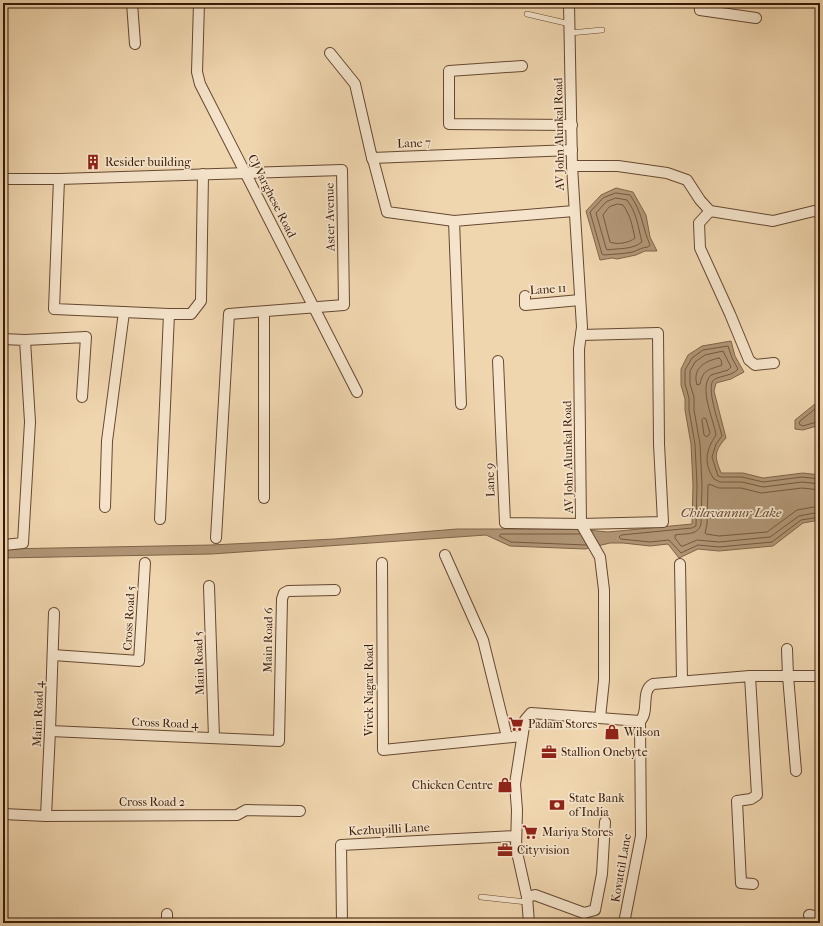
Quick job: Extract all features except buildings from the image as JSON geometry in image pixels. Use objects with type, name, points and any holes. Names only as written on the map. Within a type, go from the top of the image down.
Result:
[{"type":"street","points":[[132,3],[135,44]]},
{"type":"street","name":"CJ Varghese Road","points":[[199,3],[197,72],[200,84],[357,392]]},
{"type":"street","name":"AV John Alunkal Road","points":[[569,3],[572,166],[582,327],[579,349],[581,524],[600,557],[604,590],[604,680],[600,718]]},
{"type":"street","points":[[699,3],[700,10],[756,18]]},
{"type":"street","points":[[330,52],[355,84],[372,158],[387,212],[454,221]]},
{"type":"street","points":[[522,66],[449,71],[449,124],[572,124]]},
{"type":"street","name":"Lane 7","points":[[372,158],[572,150]]},
{"type":"street","points":[[572,166],[618,166],[667,173],[688,180],[700,200],[710,211],[773,221],[814,211],[820,213]]},
{"type":"street","name":"Aster Avenue","points":[[246,173],[342,170],[344,305],[313,308]]},
{"type":"street","points":[[3,179],[59,179],[246,173]]},
{"type":"street","points":[[59,179],[54,309],[191,314],[202,301],[203,174]]},
{"type":"street","points":[[436,222],[574,211]]},
{"type":"street","points":[[710,211],[699,223],[700,248],[749,360],[755,365],[774,363]]},
{"type":"street","points":[[454,221],[461,404]]},
{"type":"street","name":"Lane 11","points":[[525,296],[525,305],[580,300]]},
{"type":"street","points":[[216,538],[229,314],[313,308]]},
{"type":"street","points":[[105,507],[106,441],[124,312]]},
{"type":"street","points":[[264,312],[264,498]]},
{"type":"street","points":[[160,519],[168,314]]},
{"type":"street","points":[[581,335],[658,333],[659,444],[663,522],[581,524]]},
{"type":"street","points":[[3,339],[25,340],[86,337],[82,397]]},
{"type":"street","points":[[4,546],[23,543],[30,422],[25,340]]},
{"type":"street","name":"Lane 9","points":[[498,361],[505,523],[581,524]]},
{"type":"street","points":[[445,555],[484,640],[506,737]]},
{"type":"street","name":"Cross Road 5","points":[[53,655],[139,660],[145,562]]},
{"type":"street","name":"Vivek Nagar Road","points":[[382,563],[383,750],[522,736]]},
{"type":"street","points":[[680,564],[682,681],[750,676],[820,676]]},
{"type":"street","name":"Main Road 5","points":[[209,586],[214,738]]},
{"type":"street","name":"Main Road 6","points":[[279,741],[282,599],[284,593],[288,591],[335,590]]},
{"type":"street","name":"Main Road 4","points":[[46,816],[54,613]]},
{"type":"street","points":[[787,649],[796,771]]},
{"type":"street","points":[[750,676],[757,795],[752,799],[737,801],[741,883],[753,884]]},
{"type":"street","name":"Kovattil Lane","points":[[624,923],[641,836],[640,722],[644,718],[646,693],[653,684],[682,681]]},
{"type":"street","points":[[529,923],[527,900],[516,848],[517,810],[515,784],[525,720],[531,713],[640,722]]},
{"type":"street","name":"Cross Road 4","points":[[50,731],[279,741]]},
{"type":"street","name":"Cross Road 2","points":[[3,814],[46,816],[237,815],[246,810],[300,811]]},
{"type":"street","points":[[527,900],[535,895],[584,912],[595,910],[602,874],[605,822]]},
{"type":"street","name":"Kezhupilli Lane","points":[[342,923],[341,845],[516,836]]},
{"type":"street","points":[[809,914],[820,917]]},
{"type":"lane","points":[[527,14],[570,28],[602,30]]},
{"type":"lane","points":[[481,897],[527,900]]},
{"type":"water","points":[[616,188],[633,192],[646,215],[650,237],[657,251],[645,251],[636,255],[617,259],[612,258],[600,260],[586,211],[601,195]]},
{"type":"water","name":"Chilavannur Lake","points":[[731,341],[735,356],[744,372],[731,379],[716,383],[714,391],[726,438],[719,447],[716,455],[721,473],[743,473],[763,478],[803,473],[820,475],[820,520],[803,523],[773,546],[719,551],[698,549],[679,558],[668,544],[650,546],[610,543],[585,549],[510,546],[486,535],[212,554],[3,558],[3,549],[211,545],[335,539],[457,529],[575,529],[608,532],[692,524],[693,485],[691,444],[685,410],[685,399],[681,385],[681,369],[688,355],[702,346]]},
{"type":"water","points":[[820,400],[820,425],[803,430],[795,429],[795,420]]},
{"type":"place","name":"Resider building","points":[[93,162]]},
{"type":"place","name":"Padam Stores","points":[[516,724]]},
{"type":"place","name":"Wilson","points":[[612,732]]},
{"type":"place","name":"Stallion Onebyte","points":[[549,752]]},
{"type":"place","name":"Chicken Centre","points":[[505,785]]},
{"type":"place","name":"State Bank of India","points":[[557,805]]},
{"type":"place","name":"Mariya Stores","points":[[530,832]]},
{"type":"place","name":"Cityvision","points":[[505,850]]}]
